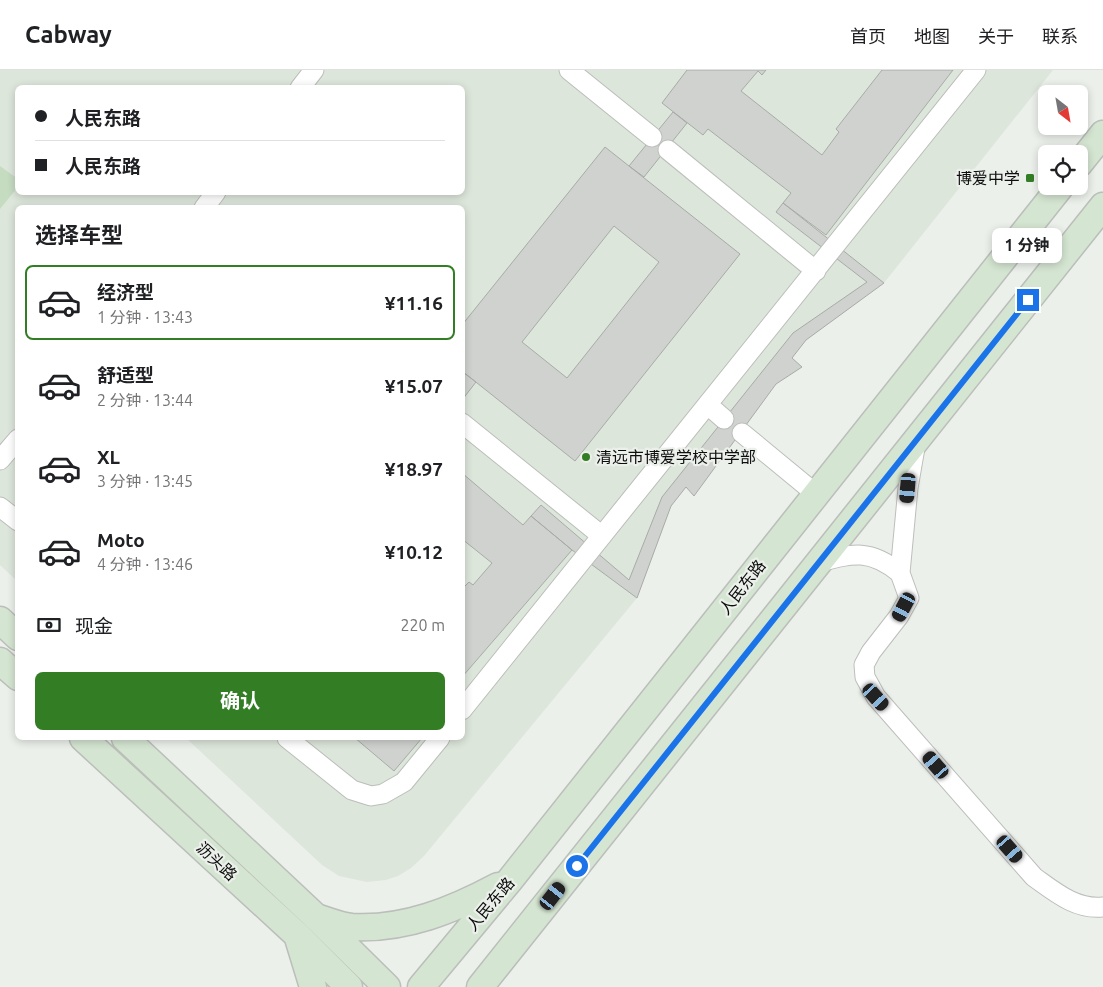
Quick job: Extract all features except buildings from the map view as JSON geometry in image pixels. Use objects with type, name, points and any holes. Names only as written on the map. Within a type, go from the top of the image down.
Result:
[{"type":"main road","points":[[1088,153],[1103,134]]},
{"type":"main road","name":"人民东路","points":[[421,987],[510,880],[1054,195]]},
{"type":"main road","points":[[480,987],[1103,206]]},
{"type":"main road","points":[[0,620],[15,634]]},
{"type":"main road","points":[[0,661],[15,674]]},
{"type":"main road","name":"沥头路","points":[[85,740],[297,935],[349,987]]},
{"type":"main road","name":"沥头路","points":[[127,740],[316,917],[386,987]]},
{"type":"main road","points":[[316,917],[351,927],[392,925],[449,910],[510,880]]},
{"type":"main road","points":[[297,935],[313,987]]},
{"type":"street","points":[[302,85],[314,70]]},
{"type":"street","points":[[569,70],[652,137]]},
{"type":"street","points":[[465,706],[976,70]]},
{"type":"street","points":[[668,150],[816,271]]},
{"type":"street","points":[[708,405],[724,419]]},
{"type":"street","points":[[465,425],[602,536]]},
{"type":"street","points":[[742,433],[816,494]]},
{"type":"street","points":[[916,440],[908,488],[900,573],[909,598],[899,616],[871,652],[864,665],[864,677],[876,697],[1034,877],[1067,900],[1093,908],[1103,907]]},
{"type":"street","points":[[0,460],[15,442]]},
{"type":"street","points":[[0,507],[15,519]]},
{"type":"street","points":[[819,562],[845,556],[871,555],[890,564],[900,573]]},
{"type":"street","points":[[290,740],[352,790],[370,796],[383,794],[404,782],[438,740]]},
{"type":"shaded area","name":"清远市博爱学校中学部","points":[[0,70],[1053,70],[1041,85],[1038,85],[1038,89],[884,283],[806,340],[671,505],[637,598],[424,856],[411,868],[398,876],[386,880],[367,882],[339,876],[322,865],[188,740],[465,740],[465,205],[15,205],[15,579],[0,565]]},
{"type":"green space","points":[[0,166],[15,177],[15,190],[0,209]]},
{"type":"place","name":"博爱中学","points":[[1030,178]]},
{"type":"place","name":"清远市博爱学校中学部","points":[[586,457]]},
{"type":"route","points":[[577,866],[1028,300]]}]
